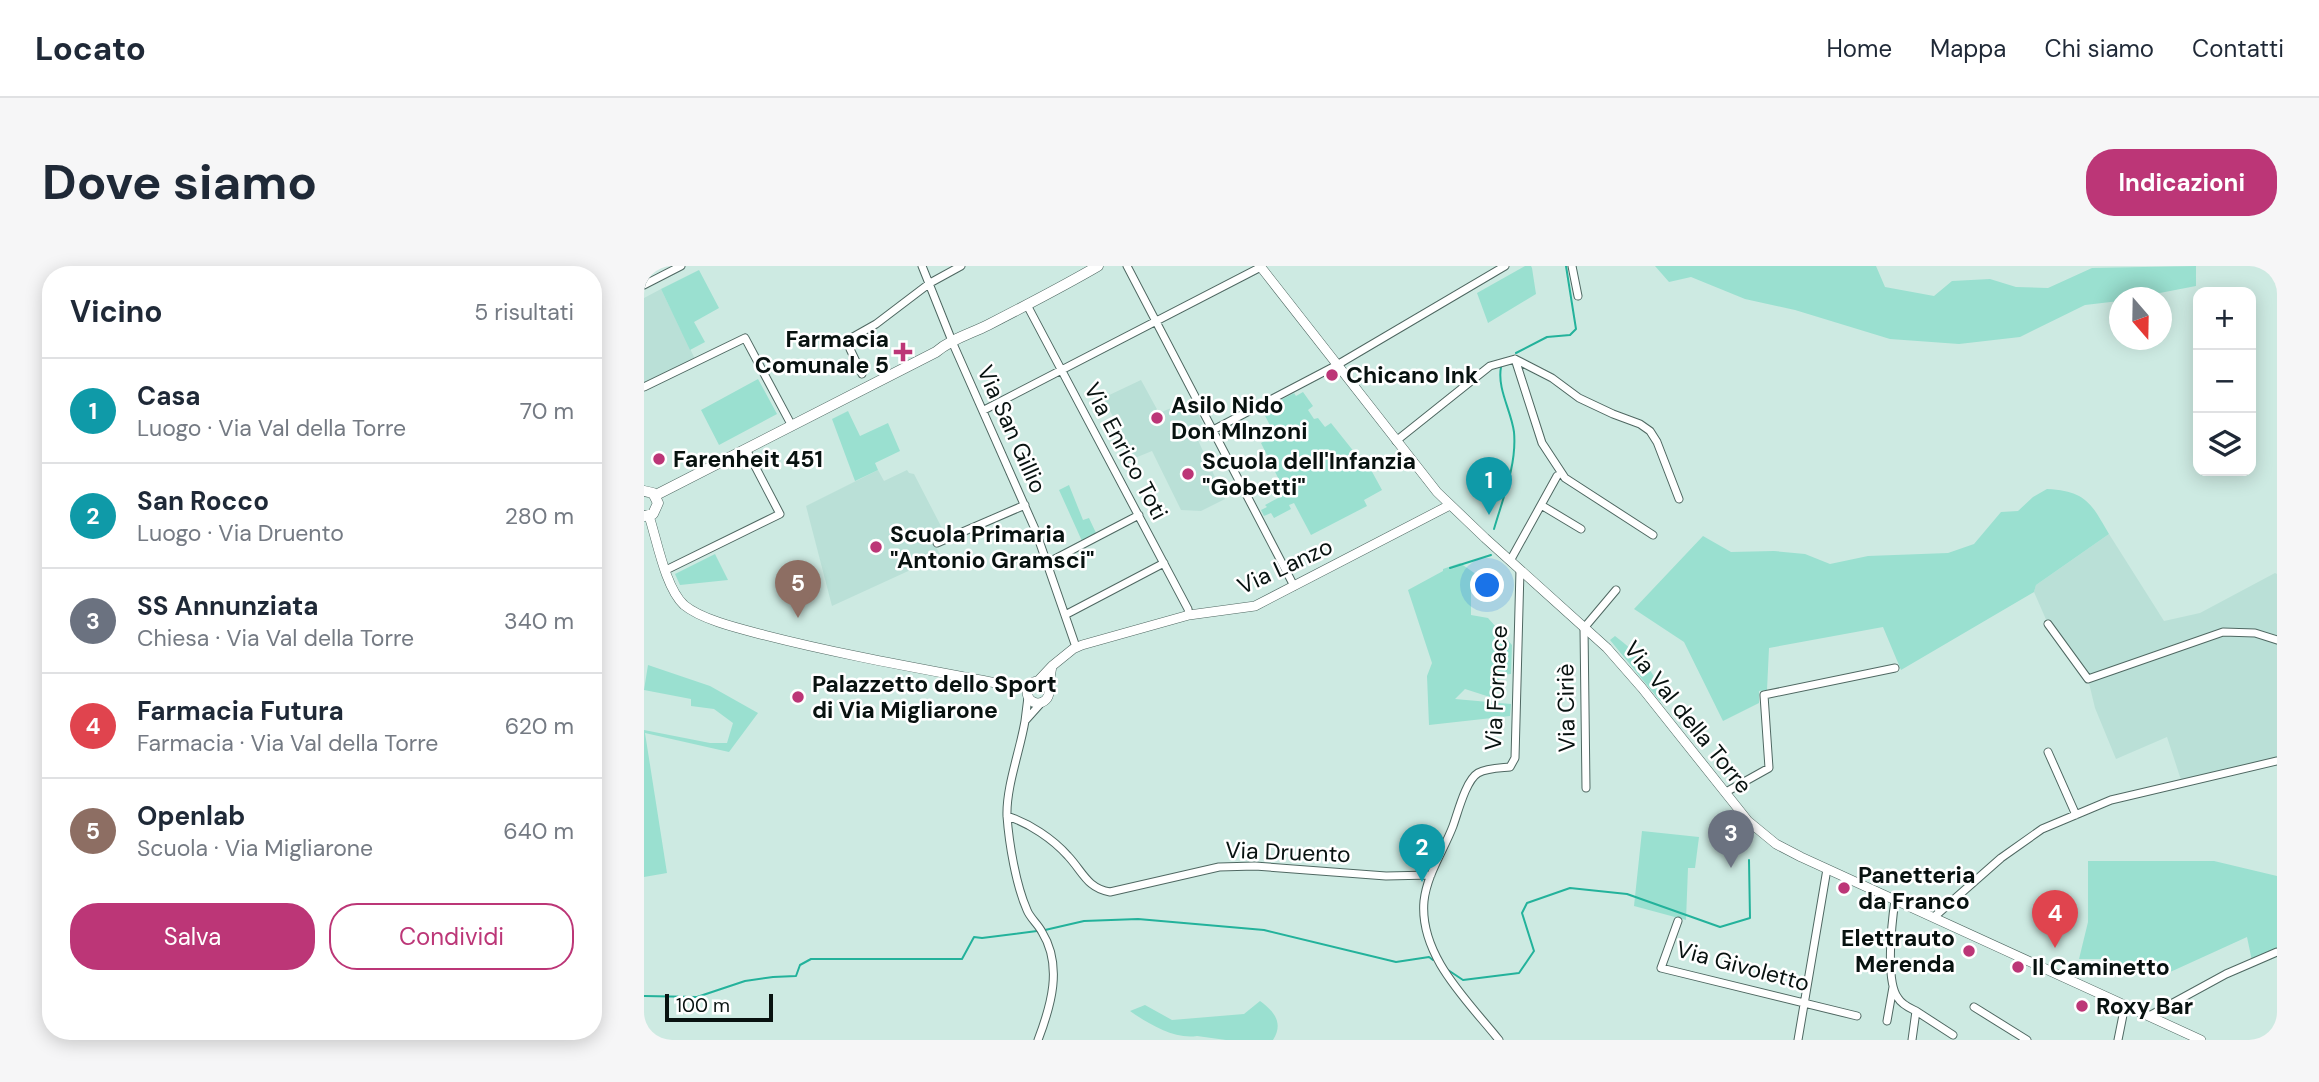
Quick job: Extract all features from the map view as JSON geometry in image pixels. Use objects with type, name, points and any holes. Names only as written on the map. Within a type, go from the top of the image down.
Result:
[{"type":"main road","points":[[644,491],[656,495],[1100,266]]},
{"type":"main road","points":[[646,516],[658,508],[656,495]]},
{"type":"street","points":[[644,285],[681,266]]},
{"type":"street","name":"Via San Gillio","points":[[922,266],[953,344],[1025,505],[1076,648]]},
{"type":"street","points":[[862,374],[850,349],[853,337],[961,266]]},
{"type":"street","points":[[1127,266],[1294,586]]},
{"type":"street","points":[[1213,430],[1337,365],[1504,266]]},
{"type":"street","points":[[1572,266],[1578,296]]},
{"type":"street","points":[[984,410],[1260,267]]},
{"type":"street","name":"Via Val della Torre","points":[[1260,267],[1396,441],[1450,505],[1607,648],[1760,833],[1776,844],[1827,869],[2201,1040]]},
{"type":"street","name":"Via Enrico Toti","points":[[1027,305],[1189,615]]},
{"type":"street","points":[[644,387],[746,338],[792,426]]},
{"type":"street","points":[[1396,441],[1490,366],[1515,359],[1552,378],[1579,398],[1640,424],[1650,431],[1657,442],[1678,499]]},
{"type":"street","points":[[1515,359],[1542,443],[1565,478],[1653,536]]},
{"type":"street","points":[[666,570],[780,514],[746,449]]},
{"type":"street","points":[[1510,561],[1557,476]]},
{"type":"street","points":[[937,543],[1025,505]]},
{"type":"street","name":"Via Lanzo","points":[[1034,683],[1076,648],[1189,615],[1251,607],[1450,505]]},
{"type":"street","points":[[1541,505],[1581,529]]},
{"type":"street","points":[[1047,563],[1139,515]]},
{"type":"street","points":[[646,516],[675,594],[699,614],[823,650],[1012,686],[1045,684],[1048,689]]},
{"type":"street","points":[[1065,615],[1164,563]]},
{"type":"street","name":"Via Fornace","points":[[1499,1040],[1441,967],[1426,927],[1424,901],[1431,875],[1471,780],[1479,772],[1510,766],[1515,758],[1520,570]]},
{"type":"street","points":[[1584,628],[1616,590]]},
{"type":"street","points":[[2048,624],[2088,678],[2223,632],[2255,633],[2277,640]]},
{"type":"street","name":"Via Ciriè","points":[[1584,628],[1586,788]]},
{"type":"street","points":[[1026,721],[1048,695],[1052,666]]},
{"type":"street","points":[[1726,792],[1769,768],[1764,726],[1764,695],[1895,668]]},
{"type":"street","points":[[1034,683],[1028,696],[1026,721],[1009,794],[1007,816],[1019,884],[1027,912],[1043,933],[1051,952],[1054,971],[1049,1011],[1038,1040]]},
{"type":"street","points":[[1012,686],[1033,702],[1042,702]]},
{"type":"street","points":[[2048,752],[2076,815]]},
{"type":"street","points":[[1934,918],[2001,858],[2042,829],[2122,797],[2277,761]]},
{"type":"street","name":"Via Druento","points":[[1007,816],[1020,820],[1055,844],[1068,855],[1092,887],[1110,892],[1219,867],[1255,866],[1386,876],[1431,875]]},
{"type":"street","points":[[1798,1040],[1827,869]]},
{"type":"street","points":[[1895,900],[1890,967],[1897,998],[1953,1035]]},
{"type":"street","name":"Via Givoletto","points":[[1678,921],[1661,968],[1857,1016]]},
{"type":"street","points":[[2149,1016],[2226,974],[2277,952]]},
{"type":"street","points":[[1887,1021],[1893,987]]},
{"type":"street","points":[[2118,1040],[2126,1005]]},
{"type":"street","points":[[1975,1007],[2027,1040]]},
{"type":"street","points":[[1912,1040],[1916,1012]]},
{"type":"shaded area","points":[[661,289],[695,359],[644,384],[644,298]]},
{"type":"shaded area","points":[[1141,380],[1159,413],[1191,400],[1206,430],[1197,438],[1225,499],[1201,511],[1181,510],[1152,451],[1135,458],[1103,398]]},
{"type":"shaded area","name":"Scuola Primaria \"Antonio Gramsci\"","points":[[878,470],[884,481],[907,470],[914,474],[944,532],[931,538],[941,556],[832,606],[806,506]]},
{"type":"shaded area","points":[[2109,534],[2164,621],[2200,613],[2277,574],[2277,761],[2182,783],[2167,737],[2116,759],[2095,708],[2088,679],[2048,624],[2034,592],[2036,585]]},
{"type":"green space","points":[[1525,266],[1532,268],[1536,294],[1488,323],[1477,293]]},
{"type":"green space","points":[[1655,266],[1876,266],[1885,287],[1934,296],[1952,281],[1990,279],[2016,287],[2048,288],[2092,268],[2196,266],[2196,286],[2172,291],[2172,287],[2109,287],[2109,302],[2085,305],[2020,337],[1959,344],[1890,339],[1795,310],[1745,299],[1691,277],[1669,282]]},
{"type":"green space","points":[[699,270],[719,308],[694,322],[705,342],[690,350],[661,289]]},
{"type":"green space","points":[[758,379],[777,414],[719,445],[701,410]]},
{"type":"green space","points":[[1303,392],[1313,406],[1308,410],[1314,419],[1318,418],[1325,427],[1331,423],[1355,453],[1364,457],[1382,490],[1364,500],[1367,506],[1311,535],[1294,503],[1289,505],[1291,509],[1274,518],[1271,513],[1264,516],[1261,510],[1280,497],[1284,490],[1261,443],[1275,435],[1262,410],[1294,393],[1296,396]]},
{"type":"green space","points":[[848,411],[860,436],[888,423],[900,451],[875,463],[878,470],[855,481],[832,419]]},
{"type":"green space","points":[[1069,485],[1083,520],[1089,518],[1096,533],[1082,541],[1059,490]]},
{"type":"green space","points":[[2047,489],[2071,493],[2086,501],[2109,534],[2036,585],[2034,592],[1901,670],[1883,627],[1769,648],[1767,690],[1759,691],[1759,703],[1723,721],[1684,642],[1634,609],[1703,536],[1731,552],[1774,551],[1805,554],[1830,564],[1868,556],[1948,553],[1974,544],[2001,512],[2018,511]]},
{"type":"green space","points":[[715,554],[728,580],[680,585],[675,574]]},
{"type":"green space","points":[[1460,563],[1480,577],[1471,589],[1471,615],[1488,618],[1512,645],[1511,674],[1501,675],[1493,698],[1465,689],[1455,699],[1511,704],[1510,716],[1429,725],[1427,676],[1432,663],[1408,590],[1443,569]]},
{"type":"green space","points":[[1615,636],[1644,663],[1666,697],[1660,701],[1610,640]]},
{"type":"green space","points":[[648,665],[710,686],[758,713],[729,752],[645,733],[667,873],[644,877],[644,730],[710,743],[727,743],[733,723],[714,709],[691,706],[691,699],[644,690]]},
{"type":"green space","points":[[1642,831],[1699,837],[1695,868],[1688,868],[1686,920],[1634,906]]},
{"type":"green space","points":[[2088,861],[2214,861],[2277,876],[2277,952],[2252,961],[2247,937],[2168,973],[2147,970],[2109,976],[2110,959],[2079,959],[2088,922]]},
{"type":"green space","points":[[1260,1001],[1276,1018],[1278,1028],[1273,1040],[1189,1037],[1171,1033],[1130,1011],[1145,1005],[1172,1020],[1244,1014]]},
{"type":"waterway","points":[[1516,353],[1547,337],[1570,335],[1576,329],[1566,266]]},
{"type":"waterway","points":[[1494,529],[1508,481],[1514,444],[1514,432],[1501,383],[1501,367]]},
{"type":"waterway","points":[[1450,568],[1491,555]]},
{"type":"waterway","points":[[1448,970],[1463,980],[1519,973],[1534,951],[1522,913],[1527,903],[1570,888],[1627,894],[1720,927],[1750,918],[1749,860]]},
{"type":"waterway","points":[[1045,930],[1084,921],[1138,919],[1264,930],[1396,962],[1429,957],[1433,960]]},
{"type":"waterway","points":[[644,996],[697,997],[745,981],[796,976],[800,965],[811,959],[962,959],[974,937],[1037,931]]},
{"type":"place","name":"Farmacia Comunale 5","points":[[903,352]]},
{"type":"place","name":"Chicano Ink","points":[[1332,375]]},
{"type":"place","name":"Asilo Nido Don MInzoni","points":[[1157,418]]},
{"type":"place","name":"Farenheit 451","points":[[659,459]]},
{"type":"place","name":"Scuola dell'Infanzia \"Gobetti\"","points":[[1188,474]]},
{"type":"place","name":"Casa","points":[[1489,515]]},
{"type":"place","name":"Scuola Primaria \"Antonio Gramsci\"","points":[[876,547]]},
{"type":"place","name":"Openlab","points":[[798,618]]},
{"type":"place","name":"Palazzetto dello Sport di Via Migliarone","points":[[798,697]]},
{"type":"place","name":"SS Annunziata","points":[[1731,868]]},
{"type":"place","name":"San Rocco","points":[[1422,882]]},
{"type":"place","name":"Panetteria da Franco","points":[[1844,888]]},
{"type":"place","name":"Farmacia Futura","points":[[2055,948]]},
{"type":"place","name":"Elettrauto Merenda","points":[[1969,951]]},
{"type":"place","name":"Il Caminetto","points":[[2018,967]]},
{"type":"place","name":"Roxy Bar","points":[[2082,1006]]}]
